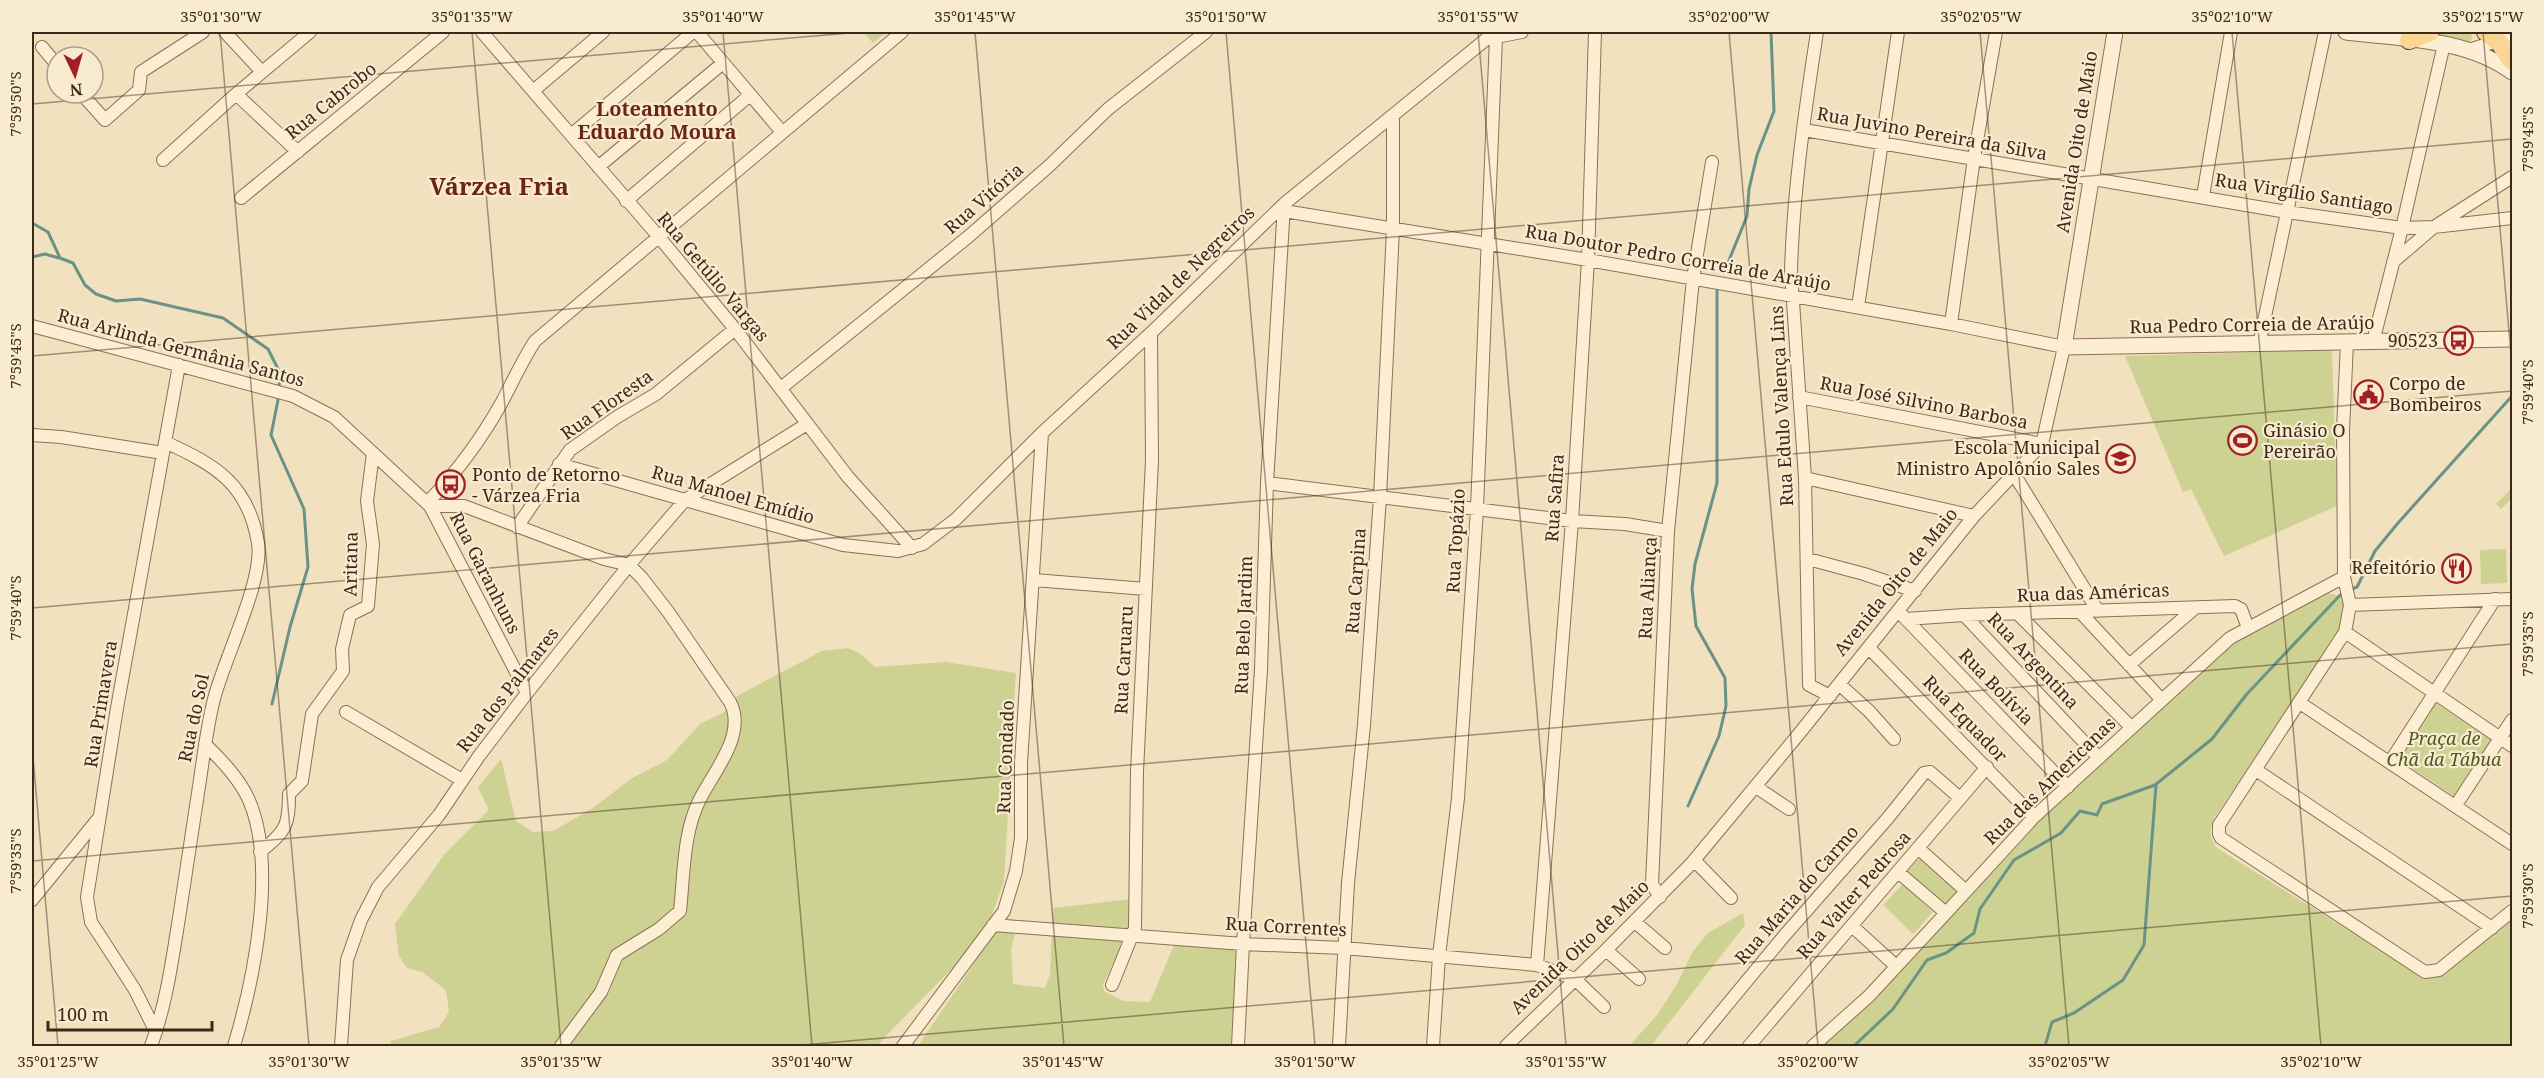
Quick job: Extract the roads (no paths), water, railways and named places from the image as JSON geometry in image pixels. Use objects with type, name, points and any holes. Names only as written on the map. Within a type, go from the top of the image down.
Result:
[{"type":"main road","points":[[2409,39],[2430,32]]},
{"type":"main road","points":[[2502,36],[2512,61]]},
{"type":"street","points":[[92,105],[105,120],[140,90],[141,72],[203,32]]},
{"type":"street","points":[[225,32],[262,72]]},
{"type":"street","points":[[163,160],[236,94],[310,32]]},
{"type":"street","name":"Rua Cabrobo","points":[[241,198],[443,32]]},
{"type":"street","name":"Rua Getúlio Vargas","points":[[482,32],[659,237],[735,329],[848,477],[912,548]]},
{"type":"street","points":[[533,90],[603,32]]},
{"type":"street","points":[[571,135],[695,32],[782,132]]},
{"type":"street","points":[[429,504],[449,480],[501,404],[522,362],[536,342],[902,32]]},
{"type":"street","name":"Rua Vitória","points":[[781,388],[968,237],[1049,166],[1108,109],[1206,32]]},
{"type":"street","points":[[1494,34],[1522,32]]},
{"type":"street","name":"Rua Safira","points":[[1538,965],[1572,521],[1588,260],[1595,32]]},
{"type":"street","name":"Rua Edulo Valença Lins","points":[[1817,32],[1792,241],[1805,478],[1809,685],[1830,696]]},
{"type":"street","points":[[1858,307],[1898,32]]},
{"type":"street","points":[[1951,324],[1974,158],[1996,32]]},
{"type":"street","points":[[2203,196],[2231,32]]},
{"type":"street","points":[[2259,345],[2325,32]]},
{"type":"street","points":[[2346,32],[2409,39],[2469,50],[2495,61],[2512,72]]},
{"type":"street","name":"Rua Vidal de Negreiros","points":[[898,551],[912,548],[938,535],[1042,433],[1284,207],[1494,34]]},
{"type":"street","name":"Rua Topázio","points":[[1433,1047],[1439,956],[1458,798],[1477,509],[1494,34]]},
{"type":"street","name":"Avenida Oito de Maio","points":[[1506,1047],[1635,922],[1694,860],[1869,648],[1902,615],[1915,591],[1974,516],[2042,444],[2064,347],[2090,179],[2116,35]]},
{"type":"street","points":[[2469,50],[2502,36]]},
{"type":"street","points":[[2373,342],[2444,45]]},
{"type":"street","points":[[42,47],[45,51]]},
{"type":"street","points":[[598,167],[723,63]]},
{"type":"street","points":[[236,94],[298,152]]},
{"type":"street","points":[[626,201],[750,95]]},
{"type":"street","name":"Rua Carpina","points":[[1339,1047],[1344,948],[1380,498],[1394,229],[1393,116]]},
{"type":"street","name":"Rua Juvino Pereira da Silva","points":[[1804,130],[2090,179]]},
{"type":"street","name":"Rua Aliança","points":[[1659,897],[1652,885],[1668,531],[1693,279],[1712,162]]},
{"type":"street","points":[[2393,262],[2434,227],[2512,177]]},
{"type":"street","name":"Rua Virgílio Santiago","points":[[2090,179],[2203,196],[2287,212],[2402,228],[2434,227],[2512,218]]},
{"type":"street","name":"Rua Doutor Pedro Correia de Araújo","points":[[1284,207],[1394,229],[1858,307],[2064,347]]},
{"type":"street","name":"Rua Belo Jardim","points":[[1238,1047],[1242,944],[1261,669],[1267,483],[1284,207]]},
{"type":"street","name":"Rua Arlinda Germânia Santos","points":[[32,326],[272,390],[312,404],[334,417],[429,504]]},
{"type":"street","name":"Rua Floresta","points":[[516,527],[559,464],[581,441],[656,394],[735,329]]},
{"type":"street","name":"Rua Caruaru","points":[[1112,986],[1135,928],[1137,772],[1152,460],[1151,333]]},
{"type":"street","name":"Rua Pedro Correia de Araújo","points":[[2064,347],[2512,339]]},
{"type":"street","points":[[2347,343],[2343,430],[2344,579],[2349,602],[2345,632],[2219,825],[2218,834],[2425,972],[2439,970],[2512,911]]},
{"type":"street","name":"Rua Primavera","points":[[156,1032],[135,990],[96,931],[88,910],[87,884],[101,816],[117,708],[179,365]]},
{"type":"street","name":"Rua José Silvino Barbosa","points":[[1799,396],[2042,444]]},
{"type":"street","name":"Rua dos Palmares","points":[[341,1047],[347,960],[368,905],[378,887],[439,815],[462,780],[527,693],[629,565],[685,500],[807,424]]},
{"type":"street","name":"Rua Condado","points":[[903,1047],[1004,911],[1016,872],[1020,850],[1021,763],[1042,433]]},
{"type":"street","name":"Rua do Sol","points":[[32,435],[164,447],[208,463],[221,471],[244,501],[258,546],[253,583],[214,700],[205,744],[167,992],[151,1047]]},
{"type":"street","name":"Aritana","points":[[260,852],[282,834],[289,816],[289,795],[302,781],[312,714],[343,671],[342,649],[351,615],[368,606],[373,544],[367,501],[373,453]]},
{"type":"street","name":"Rua Manoel Emídio","points":[[559,464],[843,545],[898,551]]},
{"type":"street","points":[[2014,474],[2098,611]]},
{"type":"street","points":[[1805,478],[1974,516]]},
{"type":"street","points":[[1267,483],[1572,521],[1601,521],[1668,531]]},
{"type":"street","points":[[429,504],[464,506],[604,559],[629,565],[669,614],[730,702],[735,716],[734,733],[700,799],[691,823],[680,911],[659,929],[617,955],[601,992],[561,1047]]},
{"type":"street","name":"Rua Garanhuns","points":[[429,504],[527,693]]},
{"type":"street","points":[[1808,559],[1915,591]]},
{"type":"street","points":[[2248,628],[2344,579]]},
{"type":"street","points":[[1034,580],[1146,589]]},
{"type":"street","points":[[2390,762],[2495,599]]},
{"type":"street","points":[[2349,602],[2512,599]]},
{"type":"street","name":"Rua das Américas","points":[[1902,615],[2019,615],[2239,607],[2248,628]]},
{"type":"street","points":[[2129,665],[2195,608]]},
{"type":"street","points":[[2080,612],[2161,699]]},
{"type":"street","name":"Rua Bolívia","points":[[1902,615],[2067,787]]},
{"type":"street","name":"Rua Argentina","points":[[1964,615],[2099,758]]},
{"type":"street","points":[[2019,615],[2131,727]]},
{"type":"street","name":"Rua das Americanas","points":[[1813,1047],[1869,996],[2034,818],[2161,699],[2230,638],[2248,628]]},
{"type":"street","points":[[2345,632],[2512,746]]},
{"type":"street","name":"Rua Equador","points":[[1869,648],[2034,818]]},
{"type":"street","points":[[1839,684],[1869,711],[1894,739]]},
{"type":"street","points":[[2300,703],[2512,844]]},
{"type":"street","points":[[346,712],[462,780]]},
{"type":"street","points":[[2456,805],[2512,720]]},
{"type":"street","points":[[205,744],[237,779],[249,799],[255,818],[260,852],[262,893],[260,929],[234,1047]]},
{"type":"street","name":"Rua Valter Pedrosa","points":[[1749,1047],[1987,767]]},
{"type":"street","points":[[2256,770],[2492,928]]},
{"type":"street","name":"Rua Maria do Carmo","points":[[1693,1047],[1924,773],[1930,772],[1960,798]]},
{"type":"street","points":[[1756,787],[1789,809]]},
{"type":"street","points":[[32,900],[101,816]]},
{"type":"street","points":[[1918,849],[1966,891]]},
{"type":"street","points":[[1694,860],[1731,898]]},
{"type":"street","points":[[1898,872],[1946,913]]},
{"type":"street","points":[[1635,922],[1665,948]]},
{"type":"street","name":"Rua Correntes","points":[[993,925],[1242,944],[1344,948],[1538,965],[1575,979]]},
{"type":"street","points":[[1852,926],[1896,966]]},
{"type":"street","points":[[1606,950],[1639,979]]},
{"type":"street","points":[[1575,979],[1604,1007]]},
{"type":"street","points":[[1516,1037],[1526,1047]]},
{"type":"waterway","points":[[1725,270],[1747,216],[1749,189],[1757,155],[1774,111],[1771,32]]},
{"type":"waterway","points":[[32,223],[48,232],[60,258],[73,263],[85,285],[96,294],[116,301],[140,299],[223,318],[268,349],[280,373],[279,388]]},
{"type":"waterway","points":[[32,257],[45,254],[59,258]]},
{"type":"waterway","points":[[1688,806],[1719,736],[1726,706],[1725,678],[1696,626],[1692,589],[1695,564],[1717,483],[1717,290]]},
{"type":"waterway","points":[[272,704],[290,627],[308,567],[304,509],[271,435],[279,395]]},
{"type":"waterway","points":[[2349,590],[2357,587],[2375,551],[2398,523],[2512,396]]},
{"type":"waterway","points":[[1854,1046],[1893,1009],[1927,960],[1946,953],[1974,933],[1980,909],[2014,860],[2061,833],[2080,811],[2097,815],[2102,804],[2155,785],[2212,739],[2246,695],[2343,592]]},
{"type":"waterway","points":[[2045,1046],[2052,1022],[2074,1013],[2123,980],[2144,945],[2156,785]]},
{"type":"place","name":"90523","points":[[2459,341]]},
{"type":"place","name":"Corpo de Bombeiros","points":[[2368,394]]},
{"type":"place","name":"Ginásio O Pereirão","points":[[2242,441]]},
{"type":"place","name":"Escola Municipal Ministro Apolônio Sales","points":[[2121,458]]},
{"type":"place","name":"Ponto de Retorno - Várzea Fria","points":[[451,485]]},
{"type":"place","name":"Refeitório","points":[[2457,568]]},
{"type":"district","name":"Loteamento Eduardo Moura","points":[[657,120]]},
{"type":"district","name":"Várzea Fria","points":[[499,187]]},
{"type":"park label","name":"Praça de Chã da Tábua","points":[[2444,750]]}]
